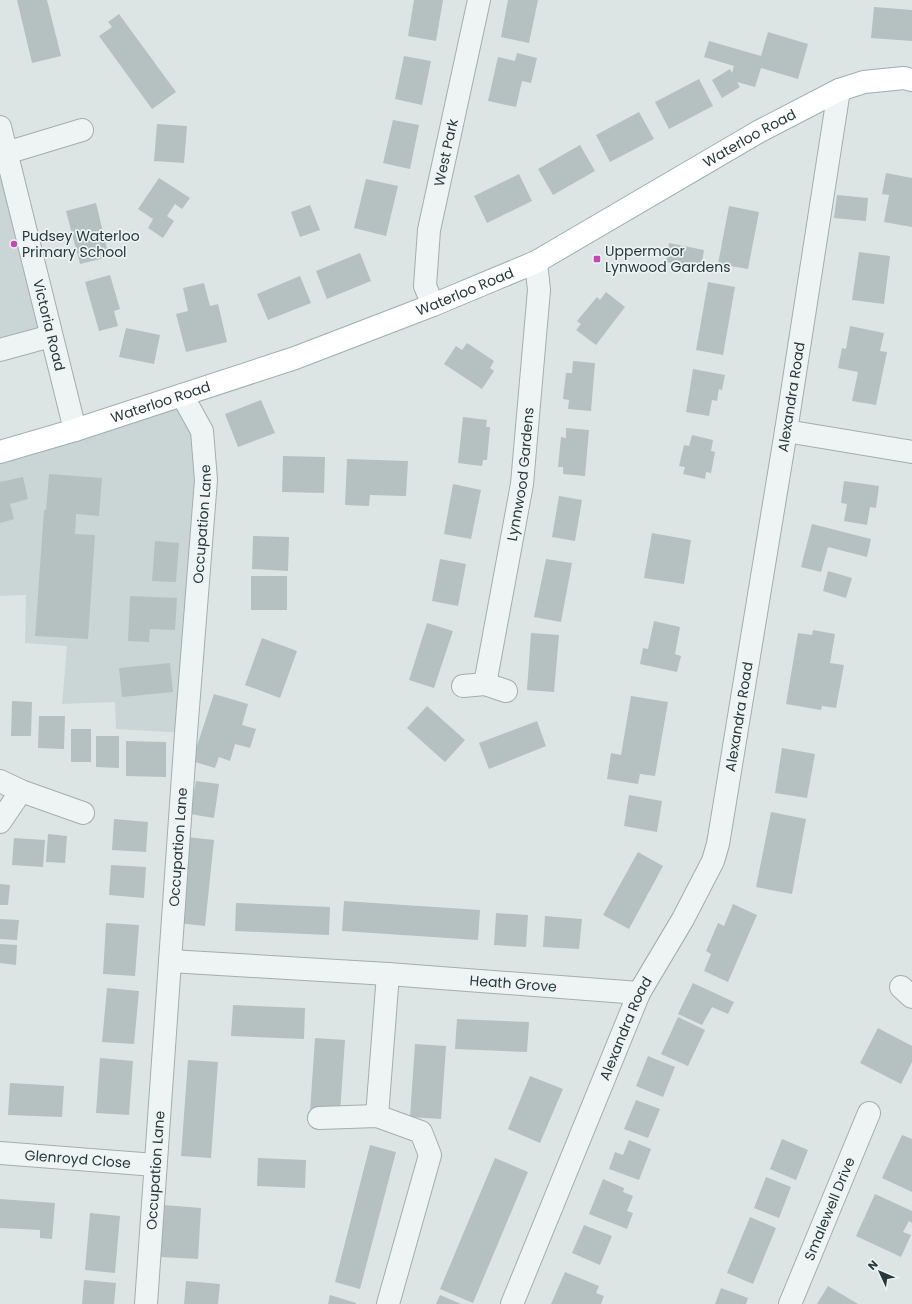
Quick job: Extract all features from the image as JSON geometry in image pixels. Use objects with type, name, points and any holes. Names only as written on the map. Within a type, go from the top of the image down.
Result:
[{"type":"main road","name":"Waterloo Road","points":[[0,452],[75,430],[295,358],[433,305],[536,262],[758,132],[839,90],[864,82],[908,79]]},
{"type":"street","name":"West Park","points":[[433,305],[425,286],[430,230],[479,0]]},
{"type":"street","name":"Alexandra Road","points":[[512,1304],[639,993],[683,919],[713,861],[718,844],[786,431],[839,90]]},
{"type":"street","name":"Victoria Road","points":[[0,127],[75,430]]},
{"type":"street","points":[[6,153],[82,130]]},
{"type":"street","name":"Lynnwood Gardens","points":[[485,684],[522,484],[539,290],[536,262]]},
{"type":"street","points":[[0,350],[51,336]]},
{"type":"street","name":"Occupation Lane","points":[[146,1304],[186,733],[206,480],[202,431],[182,395]]},
{"type":"street","points":[[786,431],[912,452]]},
{"type":"street","points":[[464,686],[485,684],[506,690]]},
{"type":"street","points":[[0,781],[21,792],[84,813]]},
{"type":"street","points":[[0,822],[21,792]]},
{"type":"street","name":"Heath Grove","points":[[170,961],[388,974],[639,993]]},
{"type":"street","points":[[377,1116],[388,974]]},
{"type":"street","name":"Smalewell Drive","points":[[790,1304],[869,1113]]},
{"type":"street","points":[[319,1118],[377,1116],[420,1132],[430,1155],[388,1304]]},
{"type":"street","name":"Glenroyd Close","points":[[0,1152],[155,1165]]},
{"type":"shaded area","name":"Pudsey Waterloo Primary School","points":[[0,127],[51,336],[0,350]]},
{"type":"shaded area","points":[[182,395],[202,431],[186,733],[116,729],[115,702],[62,704],[67,646],[25,643],[26,595],[0,596],[0,452]]},
{"type":"building","points":[[17,0],[47,0],[61,56],[32,63]]},
{"type":"building","points":[[414,0],[443,0],[436,41],[408,36]]},
{"type":"building","points":[[508,0],[538,0],[529,43],[501,37]]},
{"type":"building","points":[[874,7],[912,10],[912,41],[871,38]]},
{"type":"building","points":[[119,14],[176,92],[152,109],[99,36],[112,27],[108,22]]},
{"type":"building","points":[[768,32],[808,44],[798,79],[761,68],[755,87],[737,82],[740,87],[722,98],[712,80],[730,69],[732,73],[734,66],[704,57],[709,41],[761,56]]},
{"type":"building","points":[[517,53],[537,58],[531,83],[522,81],[516,107],[488,101],[498,57],[515,61]]},
{"type":"building","points":[[404,56],[431,61],[422,105],[395,99]]},
{"type":"building","points":[[699,79],[713,106],[669,129],[655,102]]},
{"type":"building","points":[[639,112],[654,139],[610,162],[596,135]]},
{"type":"building","points":[[393,120],[419,125],[410,169],[383,163]]},
{"type":"building","points":[[157,124],[187,126],[184,163],[154,161]]},
{"type":"building","points":[[580,145],[595,171],[553,195],[538,169]]},
{"type":"building","points":[[886,173],[912,178],[912,227],[884,222],[889,195],[882,194]]},
{"type":"building","points":[[519,174],[532,201],[487,223],[474,196]]},
{"type":"building","points":[[159,178],[190,198],[182,209],[175,204],[167,216],[174,221],[163,238],[148,228],[153,219],[138,209]]},
{"type":"building","points":[[366,179],[398,186],[386,236],[354,228]]},
{"type":"building","points":[[837,195],[868,198],[866,221],[834,218]]},
{"type":"building","points":[[96,203],[109,257],[80,264],[66,211]]},
{"type":"building","points":[[310,205],[320,230],[300,237],[291,212]]},
{"type":"building","points":[[729,206],[759,212],[748,269],[718,264]]},
{"type":"building","points":[[669,243],[704,250],[701,268],[666,262]]},
{"type":"building","points":[[859,252],[890,256],[884,304],[852,300]]},
{"type":"building","points":[[360,253],[371,281],[327,299],[316,271]]},
{"type":"building","points":[[110,275],[120,309],[114,311],[118,326],[99,331],[85,282]]},
{"type":"building","points":[[300,276],[311,303],[268,320],[257,294]]},
{"type":"building","points":[[708,282],[735,287],[723,355],[696,350]]},
{"type":"building","points":[[204,283],[210,306],[218,304],[227,342],[186,352],[176,314],[188,311],[183,288]]},
{"type":"building","points":[[606,292],[625,307],[596,345],[576,330],[581,324],[577,321],[597,297],[600,300]]},
{"type":"building","points":[[850,326],[884,333],[880,351],[887,352],[876,405],[852,401],[858,372],[838,368],[842,348],[846,349]]},
{"type":"building","points":[[126,328],[160,335],[154,364],[119,357]]},
{"type":"building","points":[[467,343],[494,361],[490,368],[494,371],[482,389],[444,364],[456,346],[462,350]]},
{"type":"building","points":[[573,361],[595,363],[591,411],[568,409],[569,400],[563,399],[566,373],[572,373]]},
{"type":"building","points":[[693,369],[725,375],[722,390],[719,389],[717,401],[712,400],[709,416],[686,412]]},
{"type":"building","points":[[261,400],[275,433],[238,447],[225,414]]},
{"type":"building","points":[[463,417],[487,420],[486,427],[490,427],[487,460],[483,460],[482,466],[458,463]]},
{"type":"building","points":[[566,428],[589,430],[585,476],[563,474],[563,467],[558,467],[561,437],[566,438]]},
{"type":"building","points":[[692,435],[713,440],[711,451],[715,452],[711,473],[706,472],[705,479],[683,474],[685,467],[679,466],[684,445],[689,446]]},
{"type":"building","points":[[283,456],[325,457],[324,493],[282,492]]},
{"type":"building","points":[[347,459],[408,461],[406,496],[370,495],[369,506],[345,505]]},
{"type":"building","points":[[49,474],[102,478],[99,516],[76,514],[75,534],[95,535],[88,639],[35,636],[44,510],[46,510]]},
{"type":"building","points":[[23,477],[28,499],[10,504],[14,519],[0,523],[0,482]]},
{"type":"building","points":[[844,481],[879,486],[876,508],[870,507],[867,525],[844,521],[847,504],[841,503]]},
{"type":"building","points":[[453,484],[481,490],[471,539],[444,534]]},
{"type":"building","points":[[559,496],[582,500],[575,541],[552,537]]},
{"type":"building","points":[[812,524],[871,539],[867,557],[828,547],[821,572],[801,567]]},
{"type":"building","points":[[652,533],[691,540],[684,584],[644,578]]},
{"type":"building","points":[[253,536],[289,537],[288,571],[252,569]]},
{"type":"building","points":[[155,541],[179,543],[176,582],[152,581]]},
{"type":"building","points":[[440,559],[466,564],[458,606],[432,601]]},
{"type":"building","points":[[546,559],[572,563],[561,622],[534,617]]},
{"type":"building","points":[[828,571],[852,578],[846,598],[823,591]]},
{"type":"building","points":[[251,576],[287,576],[287,610],[251,610]]},
{"type":"building","points":[[130,596],[177,598],[175,630],[150,629],[149,642],[128,641]]},
{"type":"building","points":[[654,621],[680,627],[675,654],[681,656],[677,672],[640,664],[643,648],[648,649]]},
{"type":"building","points":[[427,623],[453,631],[434,688],[409,680]]},
{"type":"building","points":[[813,630],[835,634],[830,663],[844,665],[836,708],[822,706],[821,710],[786,704],[798,633],[812,635]]},
{"type":"building","points":[[531,633],[559,635],[554,692],[527,690]]},
{"type":"building","points":[[262,638],[297,651],[280,698],[245,685]]},
{"type":"building","points":[[170,663],[173,692],[122,697],[119,668]]},
{"type":"building","points":[[214,694],[248,704],[242,725],[256,729],[250,748],[235,744],[230,761],[219,757],[215,768],[192,761]]},
{"type":"building","points":[[631,696],[668,702],[655,776],[640,774],[638,784],[607,779],[611,753],[621,755]]},
{"type":"building","points":[[12,701],[32,702],[31,736],[11,736]]},
{"type":"building","points":[[427,706],[465,740],[445,762],[407,728]]},
{"type":"building","points":[[39,716],[65,716],[64,749],[38,748]]},
{"type":"building","points":[[537,721],[546,746],[489,769],[479,743]]},
{"type":"building","points":[[71,729],[91,729],[91,762],[71,762]]},
{"type":"building","points":[[96,736],[119,736],[119,768],[96,767]]},
{"type":"building","points":[[126,741],[166,742],[166,777],[126,776]]},
{"type":"building","points":[[782,748],[815,754],[807,798],[775,793]]},
{"type":"building","points":[[196,781],[219,784],[214,818],[190,814]]},
{"type":"building","points":[[629,795],[662,801],[657,832],[624,826]]},
{"type":"building","points":[[771,812],[806,819],[792,894],[756,887]]},
{"type":"building","points":[[114,819],[148,822],[146,852],[112,850]]},
{"type":"building","points":[[48,834],[67,836],[65,863],[46,862]]},
{"type":"building","points":[[187,837],[214,840],[205,926],[178,923]]},
{"type":"building","points":[[14,838],[45,840],[43,867],[12,865]]},
{"type":"building","points":[[638,852],[663,866],[629,929],[603,915]]},
{"type":"building","points":[[111,865],[146,867],[144,898],[109,895]]},
{"type":"building","points":[[0,884],[10,885],[8,905],[0,905]]},
{"type":"building","points":[[344,901],[480,910],[478,940],[342,931]]},
{"type":"building","points":[[236,903],[330,907],[329,935],[235,931]]},
{"type":"building","points":[[733,904],[757,915],[728,982],[704,971],[711,954],[706,951],[718,923],[724,926]]},
{"type":"building","points":[[496,913],[528,915],[526,947],[494,945]]},
{"type":"building","points":[[545,916],[582,919],[579,949],[543,947]]},
{"type":"building","points":[[0,919],[19,920],[17,940],[0,939]]},
{"type":"building","points":[[106,923],[139,925],[135,976],[103,974]]},
{"type":"building","points":[[0,944],[17,945],[16,965],[0,963]]},
{"type":"building","points":[[693,983],[734,1002],[728,1014],[712,1007],[702,1025],[678,1014]]},
{"type":"building","points":[[107,988],[139,991],[134,1044],[102,1042]]},
{"type":"building","points":[[233,1005],[305,1008],[304,1039],[231,1036]]},
{"type":"building","points":[[678,1017],[705,1030],[688,1066],[661,1054]]},
{"type":"building","points":[[457,1019],[529,1022],[527,1052],[455,1049]]},
{"type":"building","points":[[878,1028],[912,1046],[912,1062],[901,1084],[860,1063]]},
{"type":"building","points":[[315,1038],[345,1040],[340,1113],[310,1112]]},
{"type":"building","points":[[415,1044],[446,1046],[441,1119],[410,1117]]},
{"type":"building","points":[[648,1056],[675,1067],[663,1097],[636,1086]]},
{"type":"building","points":[[100,1058],[133,1061],[129,1115],[96,1113]]},
{"type":"building","points":[[188,1060],[218,1062],[211,1158],[181,1156]]},
{"type":"building","points":[[530,1076],[563,1089],[540,1143],[508,1129]]},
{"type":"building","points":[[10,1083],[64,1086],[62,1117],[8,1115]]},
{"type":"building","points":[[636,1100],[660,1109],[648,1138],[624,1129]]},
{"type":"building","points":[[902,1135],[912,1139],[912,1192],[882,1178]]},
{"type":"building","points":[[782,1139],[808,1150],[796,1180],[770,1169]]},
{"type":"building","points":[[629,1140],[651,1149],[639,1180],[609,1169],[615,1152],[623,1155]]},
{"type":"building","points":[[370,1145],[396,1152],[360,1289],[335,1282]]},
{"type":"building","points":[[258,1158],[306,1160],[305,1188],[257,1186]]},
{"type":"building","points":[[495,1158],[528,1172],[473,1303],[440,1289]]},
{"type":"building","points":[[766,1177],[791,1187],[779,1218],[754,1208]]},
{"type":"building","points":[[603,1179],[624,1188],[623,1192],[633,1196],[627,1211],[633,1213],[627,1229],[589,1214]]},
{"type":"building","points":[[875,1194],[912,1211],[912,1223],[909,1221],[903,1232],[911,1235],[901,1257],[856,1236]]},
{"type":"building","points":[[0,1199],[55,1203],[52,1239],[40,1238],[40,1230],[0,1228]]},
{"type":"building","points":[[164,1205],[201,1208],[198,1259],[161,1257]]},
{"type":"building","points":[[90,1213],[120,1216],[115,1273],[85,1270]]},
{"type":"building","points":[[750,1217],[776,1228],[753,1284],[727,1273]]},
{"type":"building","points":[[584,1225],[612,1236],[600,1265],[572,1253]]},
{"type":"building","points":[[565,1272],[599,1286],[596,1293],[604,1296],[601,1304],[551,1304]]},
{"type":"building","points":[[84,1280],[116,1283],[114,1304],[82,1304]]},
{"type":"building","points":[[186,1281],[220,1284],[218,1304],[184,1304]]},
{"type":"building","points":[[828,1286],[858,1304],[817,1304]]},
{"type":"building","points":[[721,1288],[748,1298],[746,1304],[715,1304]]},
{"type":"building","points":[[330,1295],[356,1303],[356,1304],[328,1304]]},
{"type":"building","points":[[440,1295],[461,1304],[436,1304]]},
{"type":"place","name":"Pudsey Waterloo Primary School","points":[[14,244]]},
{"type":"place","name":"Uppermoor Lynwood Gardens","points":[[597,259]]}]
